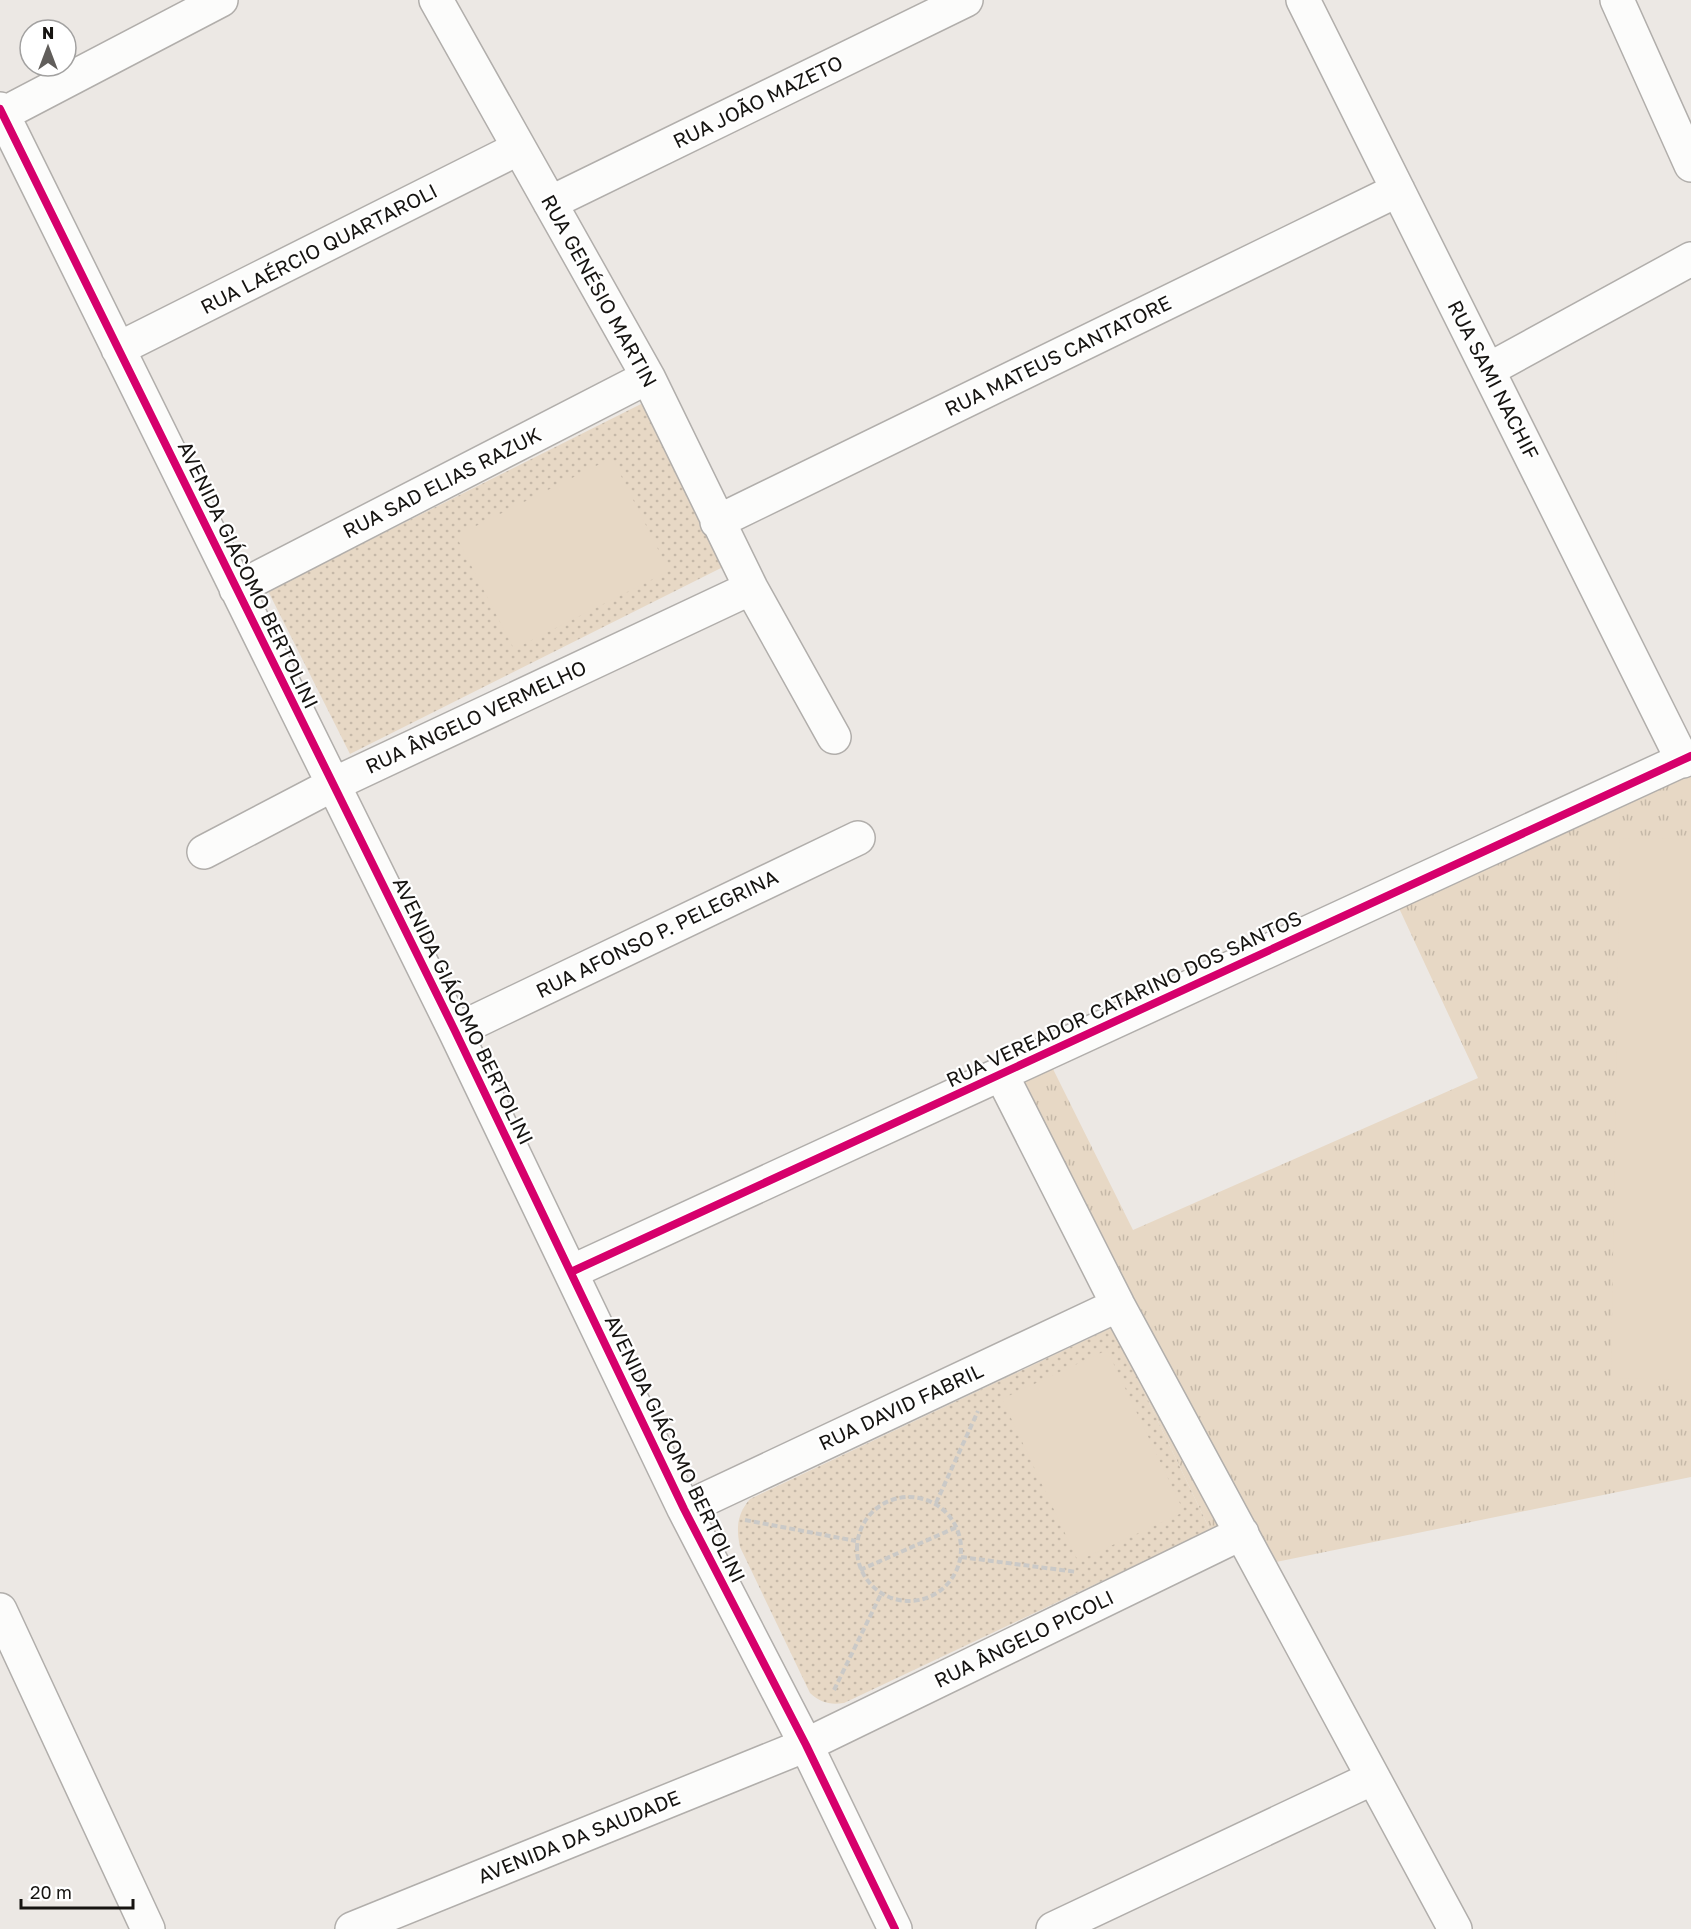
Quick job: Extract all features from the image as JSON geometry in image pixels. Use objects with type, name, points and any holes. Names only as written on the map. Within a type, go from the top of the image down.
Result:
[{"type":"street","points":[[1,111],[220,0]]},
{"type":"street","name":"RUA GENÉSIO MARTIN","points":[[436,0],[648,376],[751,588],[834,737]]},
{"type":"street","name":"RUA JOÃO MAZETO","points":[[550,203],[966,0]]},
{"type":"street","name":"RUA SAMI NACHIF","points":[[1303,0],[1488,370],[1687,758]]},
{"type":"street","points":[[1617,0],[1691,165]]},
{"type":"street","name":"AVENIDA GIÁCOMO BERTOLINI","points":[[1,111],[456,1031],[684,1509],[806,1745],[896,1929]]},
{"type":"street","name":"RUA LAÉRCIO QUARTAROLI","points":[[118,349],[519,148]]},
{"type":"street","name":"RUA MATEUS CANTATORE","points":[[717,522],[1398,190]]},
{"type":"street","points":[[1488,370],[1691,259]]},
{"type":"street","name":"RUA SAD ELIAS RAZUK","points":[[236,589],[648,376]]},
{"type":"street","name":"RUA ÂNGELO VERMELHO","points":[[204,852],[334,784],[751,588]]},
{"type":"street","name":"RUA VEREADOR CATARINO DOS SANTOS","points":[[570,1272],[1687,758]]},
{"type":"street","name":"RUA AFONSO P. PELEGRINA","points":[[456,1031],[858,838]]},
{"type":"street","points":[[1000,1074],[1119,1305],[1455,1929]]},
{"type":"street","name":"RUA DAVID FABRIL","points":[[684,1509],[1119,1305]]},
{"type":"street","name":"RUA ÂNGELO PICOLI","points":[[806,1745],[1242,1533]]},
{"type":"street","points":[[0,1610],[148,1929]]},
{"type":"street","name":"AVENIDA DA SAUDADE","points":[[352,1929],[806,1745]]},
{"type":"street","points":[[1053,1929],[1373,1778]]},
{"type":"path","points":[[936,1503],[1000,1361]]},
{"type":"path","points":[[916,1496],[936,1503],[957,1527],[961,1541],[961,1557],[954,1576],[940,1591],[922,1600],[901,1601],[882,1594],[869,1583],[860,1570],[856,1555],[856,1541],[863,1522],[877,1506],[895,1497],[916,1496]]},
{"type":"path","points":[[741,1520],[856,1541]]},
{"type":"path","points":[[860,1570],[957,1527]]},
{"type":"path","points":[[961,1557],[1087,1573]]},
{"type":"path","points":[[831,1695],[882,1594]]},
{"type":"green space","points":[[645,402],[727,565],[350,754],[268,591]]},
{"type":"green space","points":[[612,458],[669,571],[514,649],[456,536]]},
{"type":"green space","points":[[1691,770],[1691,1477],[1261,1565],[1210,1530],[1113,1327],[996,1092],[1053,1069],[1133,1230],[1478,1078],[1398,906]]},
{"type":"green space","points":[[1620,838],[1691,839],[1691,1380],[1611,1378]]},
{"type":"green space","points":[[1113,1327],[1210,1530],[844,1703],[826,1702],[810,1693],[740,1547],[739,1522],[742,1510],[750,1499]]},
{"type":"green space","points":[[1107,1350],[1184,1512],[1078,1561],[1002,1399]]},
{"type":"cycle path","points":[[0,109],[455,1031],[684,1509],[806,1745],[895,1929]]},
{"type":"cycle path","points":[[571,1272],[1691,756]]}]
